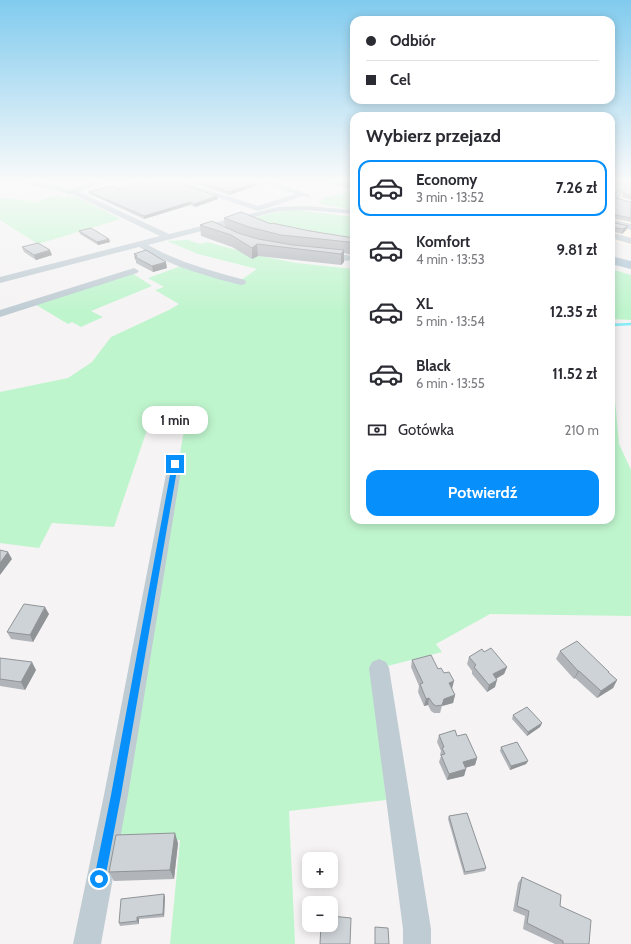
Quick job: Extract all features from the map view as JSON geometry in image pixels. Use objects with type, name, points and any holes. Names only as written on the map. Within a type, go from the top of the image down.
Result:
[{"type":"main road","points":[[615,248],[631,252]]},
{"type":"main road","points":[[615,261],[631,265]]},
{"type":"street","points":[[141,224],[168,237]]},
{"type":"street","points":[[0,280],[218,224]]},
{"type":"street","points":[[619,224],[631,227]]},
{"type":"street","points":[[210,226],[221,234]]},
{"type":"street","points":[[615,231],[631,235]]},
{"type":"street","points":[[615,236],[631,240]]},
{"type":"street","points":[[140,244],[161,256],[186,267],[241,282]]},
{"type":"street","points":[[0,314],[134,271],[108,252]]},
{"type":"street","points":[[313,255],[348,258]]},
{"type":"street","points":[[87,944],[116,795],[175,464]]},
{"type":"street","points":[[379,668],[417,929],[417,944]]},
{"type":"shaded area","points":[[615,224],[631,224],[631,246],[615,242]]},
{"type":"green space","points":[[6,224],[104,224],[38,244]]},
{"type":"green space","points":[[255,224],[350,224],[350,246]]},
{"type":"green space","points":[[188,240],[200,244],[207,242],[251,254],[296,263],[350,269],[350,524],[615,524],[615,400],[619,444],[631,470],[631,616],[490,614],[436,644],[442,652],[372,670],[386,800],[289,811],[295,944],[170,944],[180,840],[112,842],[186,419],[148,427],[114,527],[52,523],[39,548],[0,543],[0,392],[68,378],[92,362],[111,337],[179,304],[155,290],[164,287],[148,278],[181,266],[238,282],[257,269],[198,254],[167,241]]},
{"type":"green space","points":[[615,270],[631,275],[631,320],[615,319]]},
{"type":"green space","points":[[132,273],[152,286],[91,311],[103,317],[81,327],[72,322],[68,324],[33,303]]},
{"type":"building","points":[[219,224],[238,233],[258,239],[293,245],[344,250],[341,254],[257,244],[252,248],[231,235],[200,225]]},
{"type":"building","points":[[241,224],[277,224],[350,237],[350,243],[281,235]]},
{"type":"building","points":[[615,224],[628,226],[623,229],[615,228]]},
{"type":"building","points":[[91,228],[109,239],[97,242],[79,231]]},
{"type":"building","points":[[38,243],[50,250],[34,255],[22,247]]},
{"type":"building","points":[[146,250],[166,262],[152,266],[135,257],[137,256],[134,254]]},
{"type":"building","points":[[0,550],[8,552],[0,563]]},
{"type":"building","points":[[24,604],[45,607],[30,635],[7,632]]},
{"type":"building","points":[[577,641],[617,680],[601,691],[578,671],[560,651]]},
{"type":"building","points":[[491,648],[507,667],[493,674],[497,680],[489,685],[474,667],[476,665],[469,657],[482,649],[484,652]]},
{"type":"building","points":[[431,655],[438,669],[441,668],[444,673],[449,672],[454,681],[449,683],[455,695],[444,699],[442,705],[436,706],[429,698],[426,699],[420,684],[423,683],[412,660]]},
{"type":"building","points":[[0,658],[32,662],[21,682],[0,679]]},
{"type":"building","points":[[527,707],[542,723],[528,732],[513,715]]},
{"type":"building","points":[[455,730],[457,736],[466,734],[477,758],[463,762],[466,769],[449,774],[441,755],[445,754],[439,735]]},
{"type":"building","points":[[517,742],[528,761],[511,766],[501,747]]},
{"type":"building","points":[[467,813],[486,868],[465,872],[449,816]]},
{"type":"building","points":[[175,833],[170,870],[109,872],[116,835]]},
{"type":"building","points":[[522,877],[561,895],[560,906],[591,920],[589,944],[563,944],[563,941],[527,923],[529,911],[517,906]]},
{"type":"building","points":[[164,894],[163,914],[137,917],[137,921],[119,923],[121,899]]},
{"type":"building","points":[[338,917],[351,918],[350,944],[320,944],[321,932],[338,932]]},
{"type":"building","points":[[375,927],[388,928],[389,944],[375,944]]},
{"type":"waterway","points":[[615,325],[631,324]]},
{"type":"route","points":[[99,879],[116,795],[175,464]]}]
